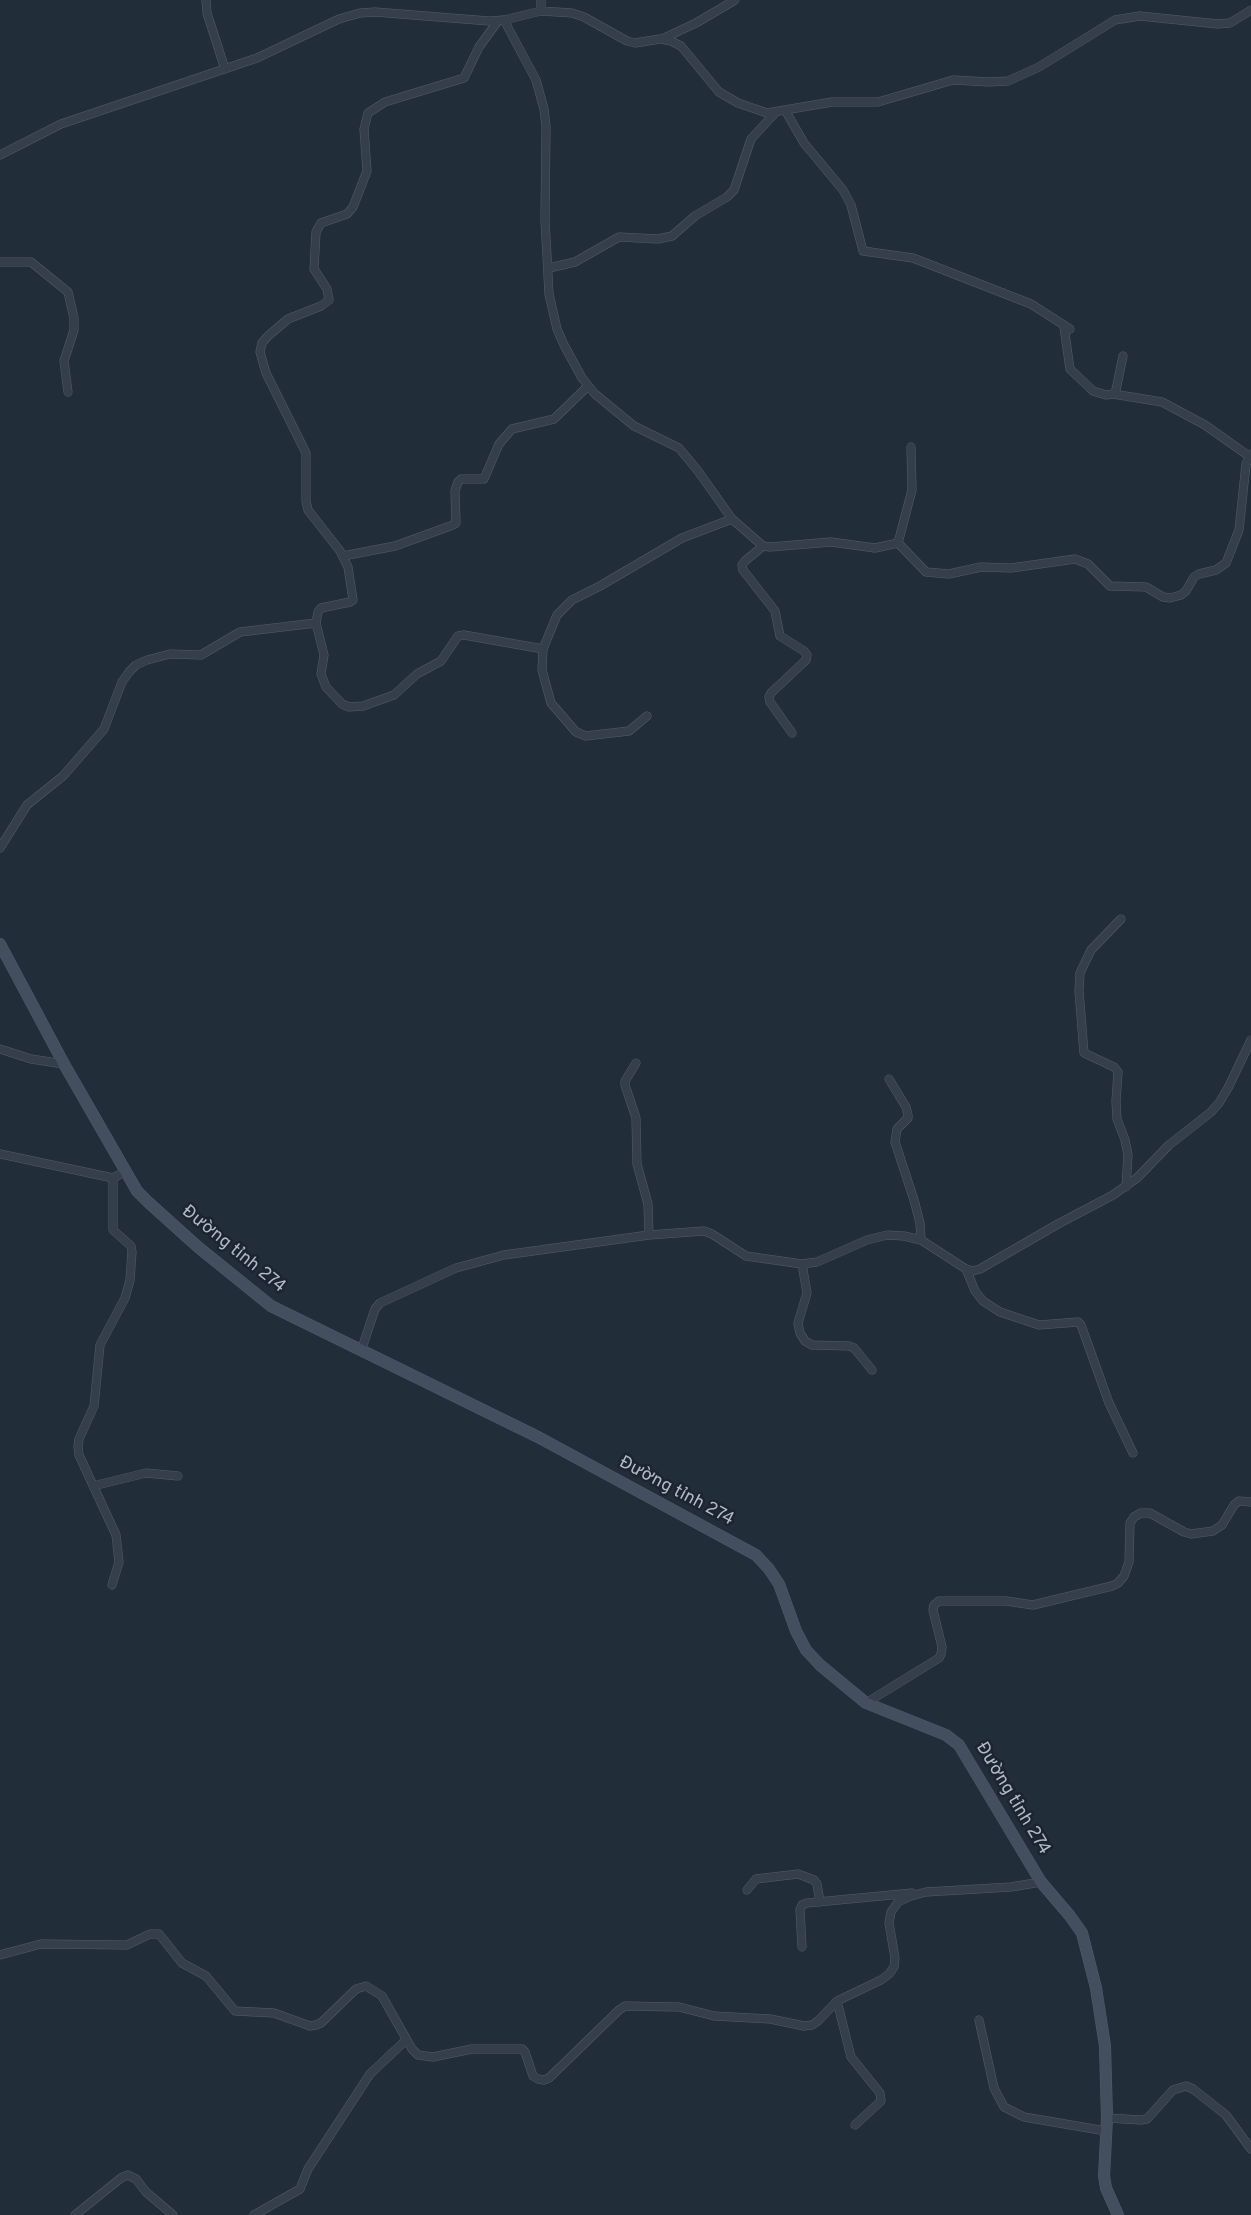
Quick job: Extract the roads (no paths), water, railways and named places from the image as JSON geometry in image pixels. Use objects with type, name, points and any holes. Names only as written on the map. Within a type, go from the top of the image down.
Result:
[{"type":"main road","name":"Đường tỉnh 274","points":[[0,944],[64,1064],[137,1191],[260,1299],[361,1351],[538,1437],[756,1555],[769,1569],[778,1584],[796,1631],[806,1650],[820,1665],[866,1703],[946,1735],[959,1745],[1041,1882],[1082,1933],[1088,1951],[1105,2046],[1107,2118],[1104,2176],[1106,2188],[1118,2215]]},
{"type":"street","points":[[206,0],[207,13],[225,69]]},
{"type":"street","points":[[540,0],[541,11]]},
{"type":"street","points":[[660,40],[696,23],[735,0]]},
{"type":"street","points":[[0,155],[61,124],[257,58],[339,19],[360,13],[375,12],[501,20],[541,11],[572,13],[584,17],[627,42],[660,40],[671,41],[682,46],[719,92],[758,111],[776,112],[832,102],[878,102],[953,80],[1008,81],[1039,67],[1104,26],[1128,17],[1140,16],[1218,24],[1230,23],[1251,10]]},
{"type":"street","points":[[501,20],[536,80],[544,109],[546,126],[545,220],[549,294],[557,329],[588,386],[634,426],[679,448],[732,519],[762,546],[831,542],[875,548],[898,543]]},
{"type":"street","points":[[501,20],[479,47],[464,78],[385,102],[368,112],[364,129],[367,172],[351,211],[321,223],[316,232],[314,269],[327,290],[329,300],[321,306],[288,319],[262,343],[260,352],[261,363],[306,453],[306,501],[308,510],[343,556],[348,567],[353,600],[321,608],[318,612],[316,623],[323,649],[322,681],[342,704],[349,707],[363,706],[400,692],[412,678],[441,660],[458,636],[464,635],[543,650]]},
{"type":"street","points":[[785,110],[804,142],[843,190],[852,205],[864,250],[913,258],[1031,304],[1067,328],[1070,369],[1093,391],[1106,395],[1113,394],[1162,402],[1205,424],[1250,455],[1246,464],[1239,530],[1226,563],[1216,570],[1194,577],[1186,591],[1181,595],[1170,598],[1163,597],[1146,588],[1110,586],[1088,564],[1075,559],[1020,568],[988,566],[949,574],[932,573],[920,567],[898,543]]},
{"type":"street","points":[[549,268],[575,262],[619,237],[658,239],[672,236],[695,216],[727,197],[734,190],[751,139],[776,112]]},
{"type":"street","points":[[0,262],[31,262],[68,292],[74,318],[74,330],[64,361],[68,392]]},
{"type":"street","points":[[1113,394],[1116,390],[1124,356]]},
{"type":"street","points":[[343,556],[395,546],[453,525],[456,522],[455,490],[458,482],[462,479],[484,479],[499,444],[512,429],[554,419],[588,386]]},
{"type":"street","points":[[898,543],[912,490],[912,447]]},
{"type":"street","points":[[647,716],[629,731],[586,736],[576,732],[548,697],[542,670],[543,650],[557,615],[572,600],[600,586],[682,538],[732,519]]},
{"type":"street","points":[[762,546],[745,561],[742,565],[744,570],[775,611],[780,636],[804,651],[806,655],[806,660],[771,692],[769,697],[770,702],[792,733]]},
{"type":"street","points":[[0,848],[27,805],[64,776],[104,729],[122,682],[128,672],[136,665],[170,654],[201,655],[240,632],[316,623]]},
{"type":"street","points":[[1121,919],[1091,950],[1080,973],[1079,991],[1084,1053],[1114,1067],[1118,1072],[1117,1119],[1125,1140],[1128,1155],[1126,1187]]},
{"type":"street","points":[[361,1351],[375,1309],[380,1303],[456,1268],[504,1255],[649,1236],[704,1231],[712,1234],[746,1256],[802,1264],[817,1262],[867,1240],[887,1235],[921,1240],[966,1270],[980,1269],[1126,1187],[1169,1145],[1211,1112],[1219,1103],[1251,1040]]},
{"type":"street","points":[[0,1049],[31,1059],[64,1064]]},
{"type":"street","points":[[636,1063],[625,1080],[624,1086],[636,1118],[637,1164],[650,1212],[649,1236]]},
{"type":"street","points":[[889,1079],[906,1107],[908,1115],[908,1118],[897,1129],[895,1142],[914,1200],[920,1223],[921,1240]]},
{"type":"street","points":[[0,1154],[113,1178],[126,1171]]},
{"type":"street","points":[[112,1585],[119,1562],[116,1535],[79,1455],[79,1439],[94,1406],[100,1345],[128,1289],[132,1252],[128,1242],[116,1235],[113,1230],[113,1178]]},
{"type":"street","points":[[802,1264],[807,1293],[798,1323],[800,1333],[805,1341],[812,1345],[849,1346],[854,1348],[872,1370]]},
{"type":"street","points":[[966,1270],[975,1291],[983,1301],[1000,1312],[1039,1325],[1078,1322],[1081,1324],[1109,1403],[1133,1453]]},
{"type":"street","points":[[93,1486],[146,1473],[178,1476]]},
{"type":"street","points":[[866,1703],[938,1658],[941,1654],[933,1610],[934,1605],[939,1601],[1006,1601],[1033,1605],[1112,1586],[1124,1576],[1129,1562],[1130,1523],[1134,1517],[1150,1513],[1184,1532],[1192,1534],[1213,1531],[1222,1525],[1234,1505],[1240,1501],[1251,1502]]},
{"type":"street","points":[[747,1890],[756,1879],[798,1874],[814,1880],[817,1884],[820,1902]]},
{"type":"street","points":[[802,1948],[800,1910],[802,1905],[807,1903],[926,1892],[1011,1887],[1041,1882]]},
{"type":"street","points":[[0,1955],[41,1944],[127,1945],[150,1934],[159,1934],[182,1963],[206,1976],[235,2011],[274,2014],[310,2026],[316,2026],[356,1989],[366,1986],[382,1996],[406,2040],[418,2055],[425,2057],[472,2049],[522,2049],[525,2052],[534,2076],[544,2080],[549,2078],[618,2010],[625,2006],[679,2006],[714,2016],[770,2019],[804,2026],[818,2021],[836,2002],[881,1980],[889,1974],[894,1967],[895,1958],[889,1923],[891,1912],[898,1902],[926,1892]]},
{"type":"street","points":[[836,2002],[851,2057],[880,2093],[881,2101],[856,2125]]},
{"type":"street","points":[[979,2020],[994,2088],[1004,2107],[1024,2117],[1106,2131]]},
{"type":"street","points":[[254,2215],[300,2189],[308,2169],[370,2074],[406,2040]]},
{"type":"street","points":[[1107,2118],[1147,2119],[1173,2090],[1186,2086],[1193,2089],[1226,2115],[1251,2149]]},
{"type":"street","points":[[75,2215],[121,2178],[128,2176],[136,2179],[146,2192],[173,2215]]}]
